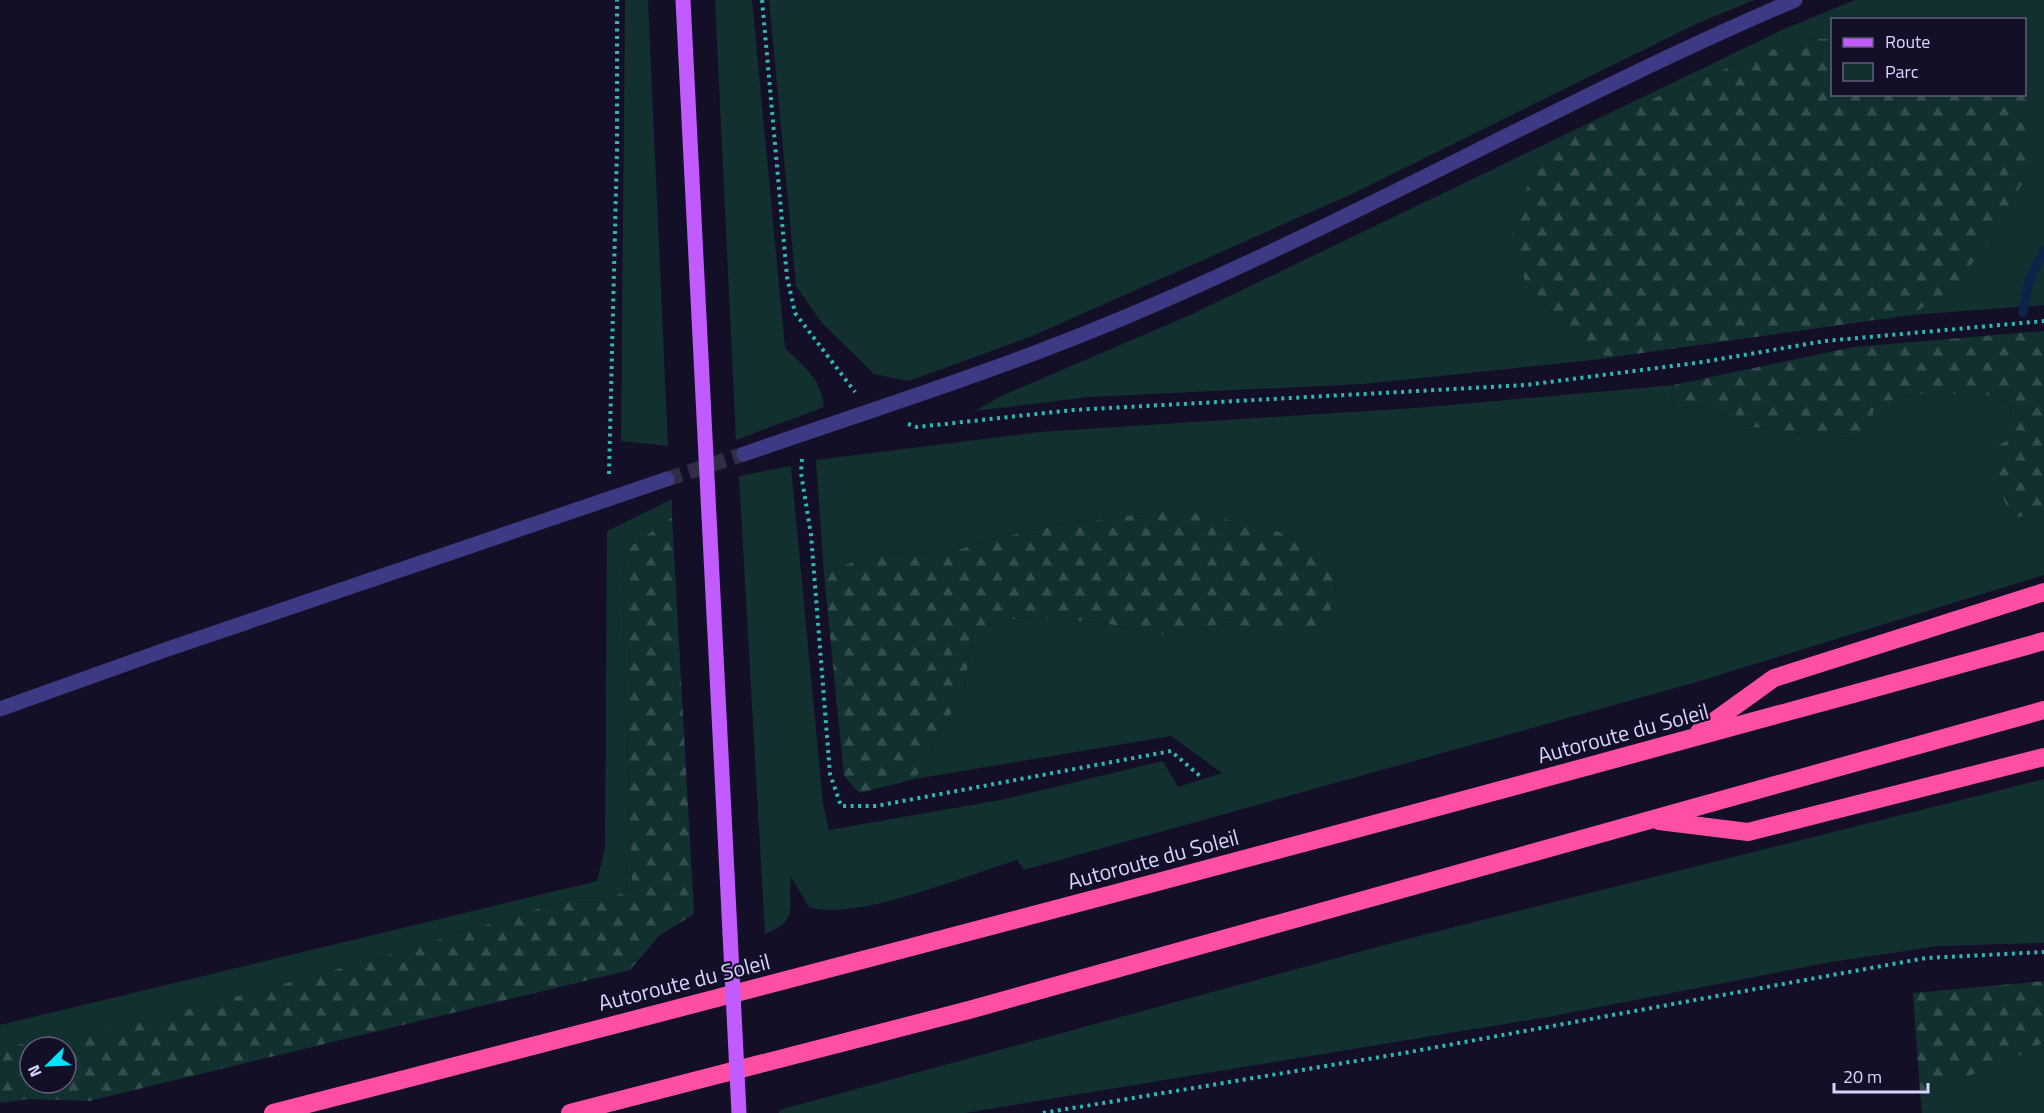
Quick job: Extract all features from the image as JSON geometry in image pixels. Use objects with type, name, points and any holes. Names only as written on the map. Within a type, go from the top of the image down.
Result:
[{"type":"highway","points":[[1687,740],[1774,678],[2044,592]]},
{"type":"highway","name":"Autoroute du Soleil","points":[[273,1113],[945,940],[1687,740],[2044,641]]},
{"type":"highway","points":[[570,1113],[969,1010],[2044,710]]},
{"type":"highway","points":[[1651,820],[1749,832],[2044,757]]},
{"type":"main road","points":[[683,0],[739,1113]]},
{"type":"street","points":[[744,454],[978,375],[1125,317],[1339,219],[1725,30],[1795,0]]},
{"type":"street","points":[[0,709],[165,650],[667,479]]},
{"type":"path","points":[[609,499],[617,0]]},
{"type":"path","points":[[762,0],[787,277],[795,313],[870,411],[917,427],[1073,410],[1526,385],[1703,362],[1825,341],[2044,321]]},
{"type":"path","points":[[804,433],[801,472],[811,535],[830,774],[841,806],[876,806],[1171,751],[1201,777]]},
{"type":"path","points":[[1043,1113],[1404,1053],[1926,958],[2044,952]]},
{"type":"green space","points":[[625,0],[648,0],[668,446],[621,441]]},
{"type":"green space","points":[[715,0],[752,0],[785,348],[816,381],[824,407],[736,440]]},
{"type":"green space","points":[[769,0],[1754,0],[1696,24],[1354,193],[1030,337],[909,381],[874,374],[822,323],[796,286]]},
{"type":"green space","points":[[1855,0],[2044,0],[2044,305],[1911,315],[1954,287],[2029,172],[2026,18],[1831,18],[1831,39],[1801,38],[1571,132],[1525,281],[1593,360],[1364,384],[1089,397],[975,411],[997,398],[1190,315],[1784,29]]},
{"type":"green space","points":[[1801,38],[1831,39],[1831,96],[2026,96],[2026,90],[2029,94],[2029,172],[1988,242],[1954,288],[1911,315],[1593,360],[1525,281],[1511,228],[1530,180],[1571,132]]},
{"type":"green space","points":[[2044,331],[2044,510],[2012,519],[1992,470],[1998,446],[2014,436],[2016,407],[1985,394],[1912,394],[1875,405],[1866,440],[1744,426],[1711,406],[1676,408],[1670,397],[1674,385],[1853,347]]},
{"type":"green space","points":[[1674,385],[1670,397],[1676,408],[1711,406],[1744,426],[1866,440],[1874,405],[1912,394],[1985,394],[2016,407],[2012,519],[2044,510],[2044,575],[1700,681],[1024,870],[1017,860],[882,903],[829,910],[809,907],[791,877],[791,905],[788,917],[784,923],[765,934],[739,476],[791,466],[823,804],[829,830],[1000,800],[1163,761],[1178,787],[1222,773],[1171,736],[915,779],[964,690],[974,628],[1024,617],[1098,622],[1161,634],[1230,623],[1286,635],[1323,624],[1335,601],[1334,573],[1176,509],[1054,526],[985,541],[945,554],[874,553],[824,574],[816,460],[1039,432],[1429,407]]},
{"type":"green space","points":[[672,499],[672,517],[627,549],[622,577],[632,889],[609,898],[569,899],[379,958],[78,1041],[78,1035],[18,1035],[18,1043],[0,1044],[0,1025],[597,881],[605,848],[607,531]]},
{"type":"green space","points":[[1176,509],[1266,528],[1309,542],[1334,573],[1335,601],[1323,624],[1286,635],[1230,623],[1161,634],[1098,622],[1024,617],[974,628],[964,690],[915,779],[859,793],[844,776],[824,574],[874,553],[945,554],[985,541],[1054,526]]},
{"type":"green space","points":[[672,517],[694,914],[659,936],[630,970],[89,1101],[30,1099],[0,1103],[0,1044],[18,1043],[18,1095],[78,1095],[78,1039],[379,958],[569,899],[609,898],[632,889],[622,577],[627,549]]},
{"type":"green space","points":[[2044,779],[2044,943],[1939,946],[1831,962],[1548,1017],[965,1113],[779,1113],[779,1110],[1403,940]]},
{"type":"green space","points":[[2044,981],[2044,1042],[2004,1064],[1920,1092],[1913,993]]},
{"type":"green space","points":[[2044,1042],[2044,1113],[1922,1113],[1920,1092],[2004,1064]]},
{"type":"waterway","points":[[2023,313],[2029,280],[2044,251]]},
{"type":"tunnel","points":[[667,479],[744,454]]}]
